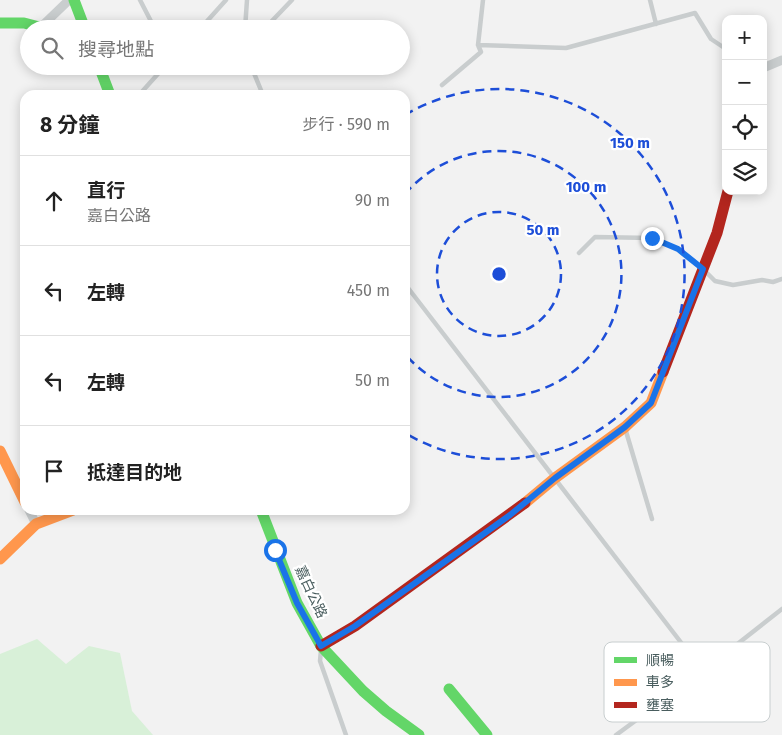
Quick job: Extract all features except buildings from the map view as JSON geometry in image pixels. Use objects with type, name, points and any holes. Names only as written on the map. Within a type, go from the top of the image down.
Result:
[{"type":"street","points":[[51,20],[69,0]]},
{"type":"street","points":[[74,0],[81,20]]},
{"type":"street","points":[[0,23],[20,22]]},
{"type":"street","points":[[767,66],[782,60]]},
{"type":"street","points":[[102,75],[108,90]]},
{"type":"street","points":[[321,646],[355,626],[495,526],[555,478],[625,427],[651,403],[717,233],[727,195]]},
{"type":"street","points":[[0,452],[20,492]]},
{"type":"street","points":[[32,515],[36,524]]},
{"type":"street","points":[[0,558],[36,524],[60,515]]},
{"type":"street","name":"嘉白公路","points":[[262,515],[297,603],[321,646],[363,691],[386,711],[419,735]]},
{"type":"street","points":[[449,689],[487,735]]},
{"type":"lane","points":[[140,0],[150,20]]},
{"type":"lane","points":[[208,20],[226,0]]},
{"type":"lane","points":[[246,20],[247,0]]},
{"type":"lane","points":[[273,20],[292,0]]},
{"type":"lane","points":[[442,85],[480,52],[478,45],[483,0]]},
{"type":"lane","points":[[650,0],[656,24]]},
{"type":"lane","points":[[478,45],[566,48],[695,13],[711,40],[722,47]]},
{"type":"lane","points":[[143,90],[156,75]]},
{"type":"lane","points":[[255,75],[261,90]]},
{"type":"lane","points":[[579,253],[595,237],[652,238],[678,249],[715,281],[733,285],[762,280],[773,282],[782,279]]},
{"type":"lane","points":[[410,290],[681,642]]},
{"type":"lane","points":[[625,427],[652,519]]},
{"type":"lane","points":[[740,642],[782,609]]},
{"type":"lane","points":[[321,646],[320,661],[346,735]]},
{"type":"lane","points":[[616,735],[634,722]]},
{"type":"green space","points":[[37,639],[66,664],[89,646],[120,653],[132,711],[153,735],[0,735],[0,654]]},
{"type":"traffic: fast","points":[[74,0],[82,20]]},
{"type":"traffic: fast","points":[[0,23],[20,23]]},
{"type":"traffic: fast","points":[[102,75],[108,90]]},
{"type":"traffic: fast","points":[[263,515],[297,603],[321,646],[363,691],[386,711],[419,735]]},
{"type":"traffic: fast","points":[[449,689],[487,735]]},
{"type":"traffic: slow","points":[[525,503],[555,478],[625,427],[651,403],[663,372]]},
{"type":"traffic: slow","points":[[0,451],[20,492]]},
{"type":"traffic: slow","points":[[0,559],[36,524],[60,515]]},
{"type":"traffic: jam","points":[[663,372],[717,233],[727,195]]},
{"type":"traffic: jam","points":[[321,646],[355,626],[525,503]]},
{"type":"route","points":[[275,550],[297,603],[321,646],[355,626],[510,515],[555,478],[625,427],[651,403],[703,269],[678,249],[652,238]]}]
